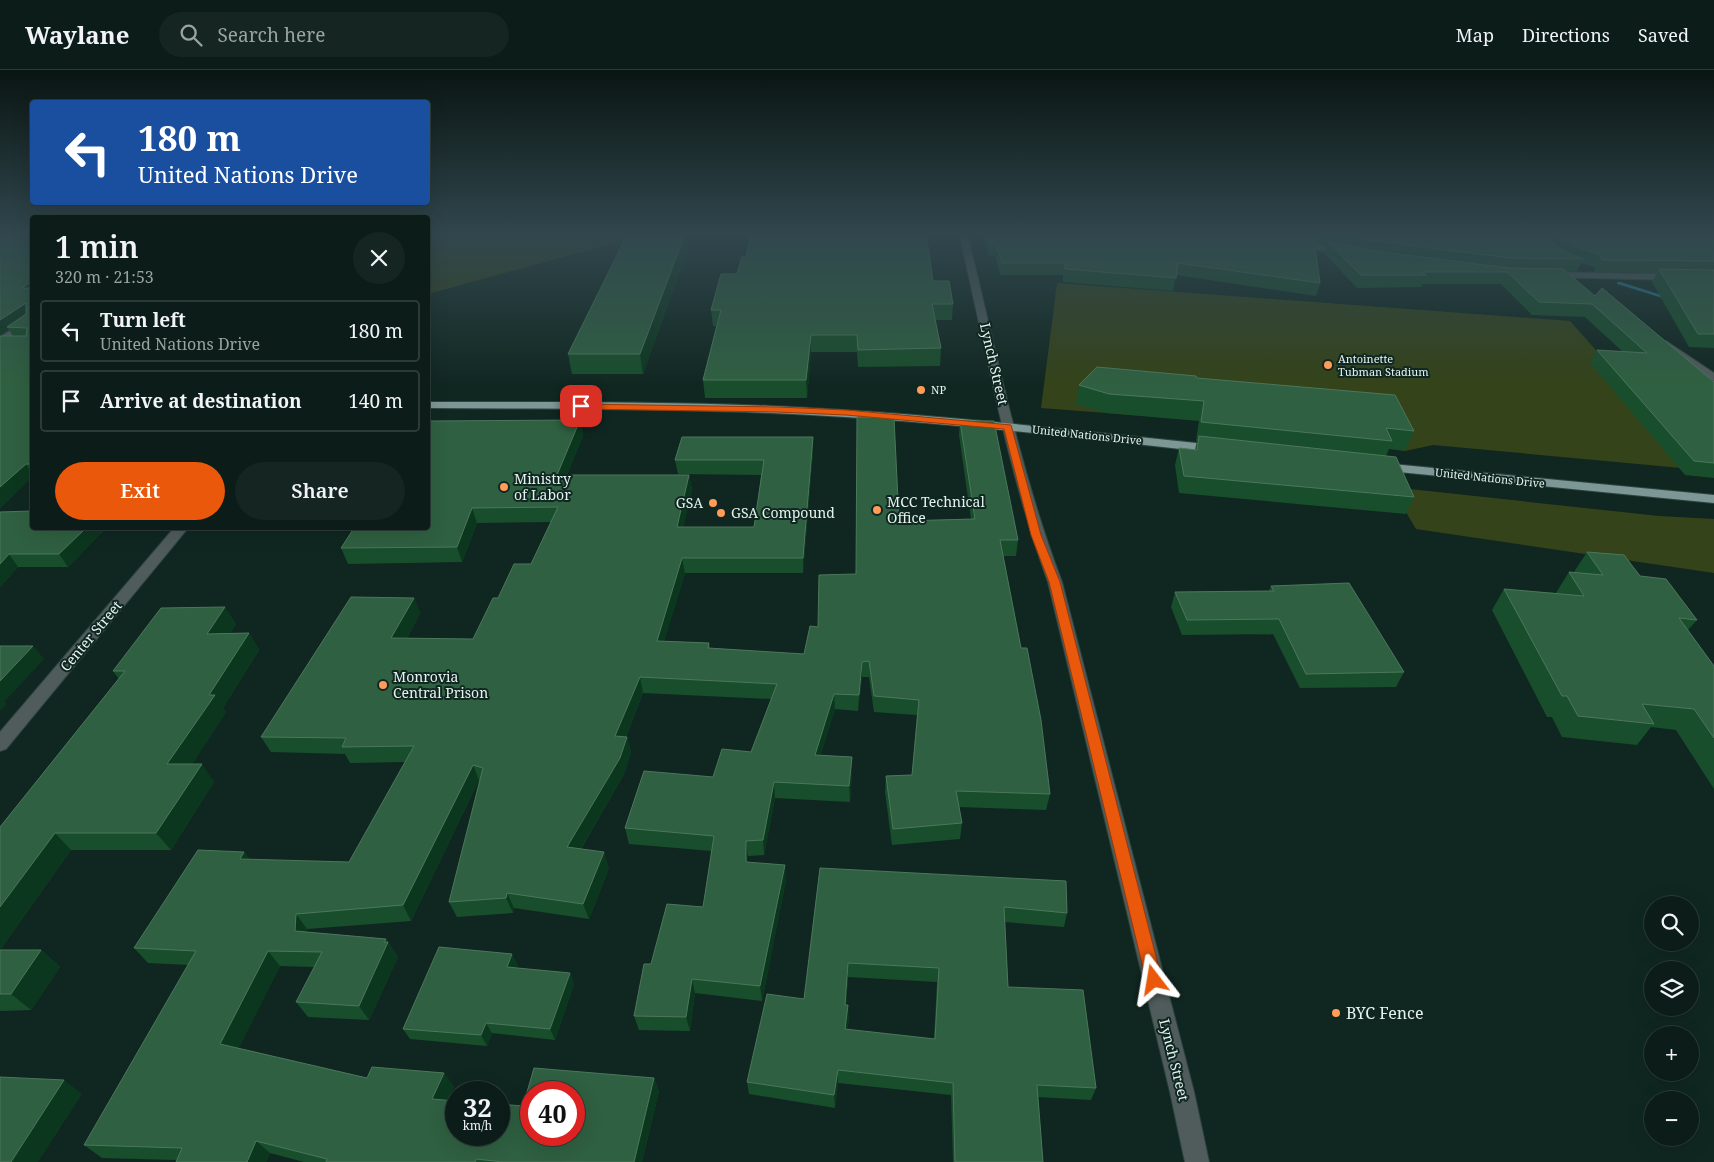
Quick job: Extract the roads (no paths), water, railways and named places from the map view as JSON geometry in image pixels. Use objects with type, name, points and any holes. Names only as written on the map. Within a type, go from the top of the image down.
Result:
[{"type":"main road","points":[[0,342],[16,343]]},
{"type":"main road","name":"United Nations Drive","points":[[430,405],[778,409],[1008,427],[1224,450]]},
{"type":"main road","name":"United Nations Drive","points":[[1372,466],[1714,499]]},
{"type":"street","name":"Lynch Street","points":[[975,284],[1008,427],[1036,535],[1055,582],[1182,1092],[1197,1162]]},
{"type":"street","points":[[0,342],[30,320]]},
{"type":"street","points":[[1655,336],[1714,378]]},
{"type":"street","name":"Center Street","points":[[0,744],[179,530]]},
{"type":"waterway","points":[[1622,284],[1671,299]]},
{"type":"place","name":"Antoinette Tubman Stadium","points":[[1328,365]]},
{"type":"place","name":"NP","points":[[921,390]]},
{"type":"place","name":"Ministry of Labor","points":[[504,487]]},
{"type":"place","name":"GSA","points":[[713,503]]},
{"type":"place","name":"MCC Technical Office","points":[[877,510]]},
{"type":"place","name":"GSA Compound","points":[[721,513]]},
{"type":"place","name":"Monrovia Central Prison","points":[[383,685]]},
{"type":"place","name":"BYC Fence","points":[[1336,1013]]}]
